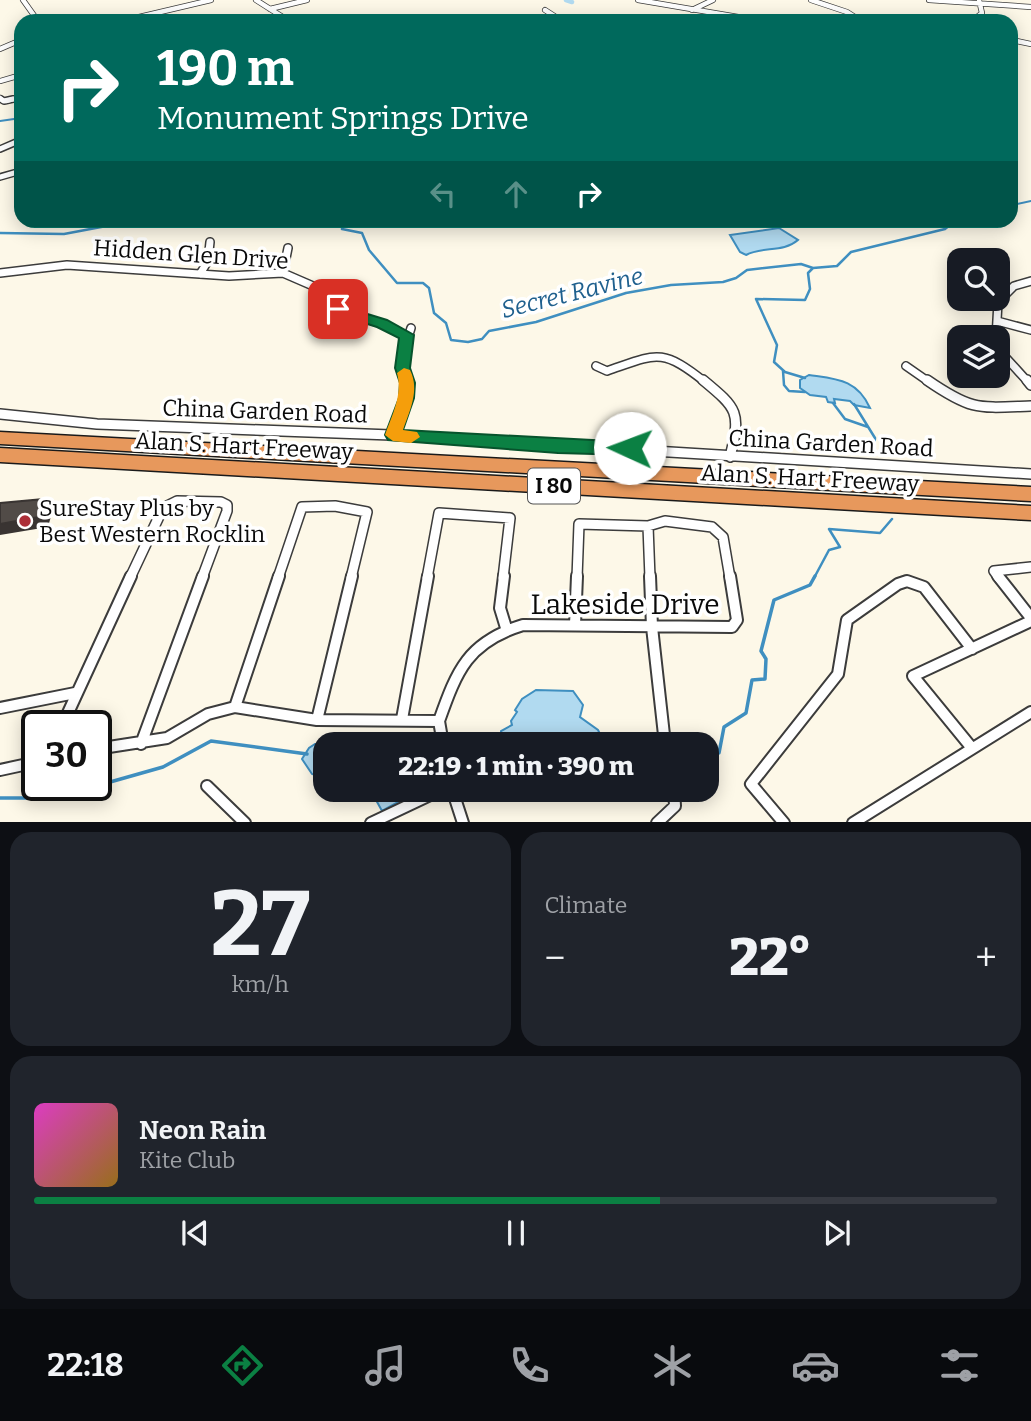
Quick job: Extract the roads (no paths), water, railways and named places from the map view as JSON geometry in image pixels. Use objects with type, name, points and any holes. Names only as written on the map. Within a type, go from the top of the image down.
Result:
[{"type":"highway","name":"Alan S. Hart Freeway","points":[[0,436],[50,441],[1031,494]]},
{"type":"highway","name":"Alan S. Hart Freeway","points":[[0,455],[1031,513]]},
{"type":"highway","points":[[0,466],[76,459]]},
{"type":"street","points":[[183,0],[189,5]]},
{"type":"street","points":[[155,14],[211,0]]},
{"type":"street","points":[[256,0],[278,14]]},
{"type":"street","points":[[270,9],[307,0]]},
{"type":"street","points":[[638,0],[721,14]]},
{"type":"street","points":[[692,10],[713,0]]},
{"type":"street","points":[[811,0],[850,14]]},
{"type":"street","points":[[929,0],[979,1],[1031,7]]},
{"type":"street","points":[[544,10],[551,14]]},
{"type":"street","points":[[200,274],[208,261],[210,242]]},
{"type":"street","points":[[283,273],[288,248]]},
{"type":"street","name":"Hidden Glen Drive","points":[[0,272],[83,265],[240,276],[283,273],[313,286],[338,309],[409,332],[403,368],[407,383],[406,398],[393,435]]},
{"type":"street","points":[[997,325],[998,302],[1014,286],[1031,281]]},
{"type":"street","points":[[997,321],[1031,330]]},
{"type":"street","points":[[596,366],[607,371],[659,355],[675,360],[722,396],[736,413],[736,431],[730,457]]},
{"type":"street","points":[[1010,362],[1031,384]]},
{"type":"street","points":[[906,366],[957,401],[978,408],[1031,406]]},
{"type":"street","name":"China Garden Road","points":[[0,414],[126,424],[393,435],[1031,474]]},
{"type":"street","points":[[68,710],[163,509],[177,501],[221,502],[227,505],[227,511],[141,744]]},
{"type":"street","points":[[235,707],[302,508],[335,506],[367,512],[317,720]]},
{"type":"street","points":[[402,719],[439,513],[510,518],[500,608],[507,631]]},
{"type":"street","name":"Lakeside Drive","points":[[439,721],[451,687],[469,658],[495,635],[523,625],[732,627],[737,620],[723,537],[712,527],[665,521],[648,526]]},
{"type":"street","points":[[575,625],[579,524],[648,526],[652,626],[664,732]]},
{"type":"street","points":[[971,747],[913,676],[1031,619],[994,571],[1031,566]]},
{"type":"street","points":[[784,822],[751,784],[838,674],[847,620],[898,584],[907,581],[924,587],[972,649]]},
{"type":"street","points":[[0,708],[75,693]]},
{"type":"street","points":[[112,747],[167,738],[208,714],[235,707],[317,720],[439,721],[441,732]]},
{"type":"street","points":[[853,822],[1031,712]]},
{"type":"street","points":[[0,770],[21,765]]},
{"type":"street","points":[[207,786],[245,822]]},
{"type":"street","points":[[371,822],[415,802]]},
{"type":"street","points":[[456,802],[463,822]]},
{"type":"street","points":[[657,822],[675,806],[675,802]]},
{"type":"water","points":[[779,228],[798,240],[786,247],[746,255],[740,252],[730,235]]},
{"type":"water","points":[[809,375],[845,382],[859,391],[870,408],[854,405],[850,401],[834,399],[835,403],[828,402],[826,397],[810,395],[800,388],[800,380]]},
{"type":"water","points":[[536,690],[573,691],[583,705],[580,717],[599,732],[501,732],[512,725],[511,721],[517,712],[515,710],[522,699]]},
{"type":"water","points":[[313,745],[313,774],[302,759]]},
{"type":"water","points":[[377,802],[398,802],[382,811]]},
{"type":"waterway","points":[[566,0],[572,2]]},
{"type":"waterway","points":[[0,121],[14,119]]},
{"type":"waterway","name":"Secret Ravine","points":[[1018,204],[1031,201]]},
{"type":"waterway","name":"Secret Ravine","points":[[0,233],[64,234],[96,228]]},
{"type":"waterway","name":"Secret Ravine","points":[[342,228],[362,233],[369,250],[397,283],[423,283],[429,288],[434,313],[446,323],[451,340],[468,342],[482,339],[489,331],[536,322],[626,293],[671,285],[723,282],[736,278],[747,270],[801,264],[813,268]]},
{"type":"waterway","name":"Secret Ravine","points":[[813,268],[837,266],[851,252],[946,228]]},
{"type":"waterway","points":[[805,378],[785,372],[774,362],[777,345],[756,299],[805,300],[810,289],[808,273],[813,268]]},
{"type":"waterway","points":[[783,371],[784,385],[789,391],[805,392]]},
{"type":"waterway","points":[[833,403],[845,419],[868,427]]},
{"type":"waterway","points":[[854,404],[875,438],[873,455]]},
{"type":"waterway","points":[[814,578],[829,550],[840,547],[829,529],[880,533],[892,519]]},
{"type":"waterway","points":[[719,753],[724,727],[746,713],[752,680],[765,679],[766,659],[761,651],[774,600],[810,585],[815,576]]},
{"type":"waterway","points":[[0,798],[54,798],[163,767],[211,741],[307,754]]},
{"type":"place","name":"SureStay Plus by Best Western Rocklin","points":[[25,521]]}]
